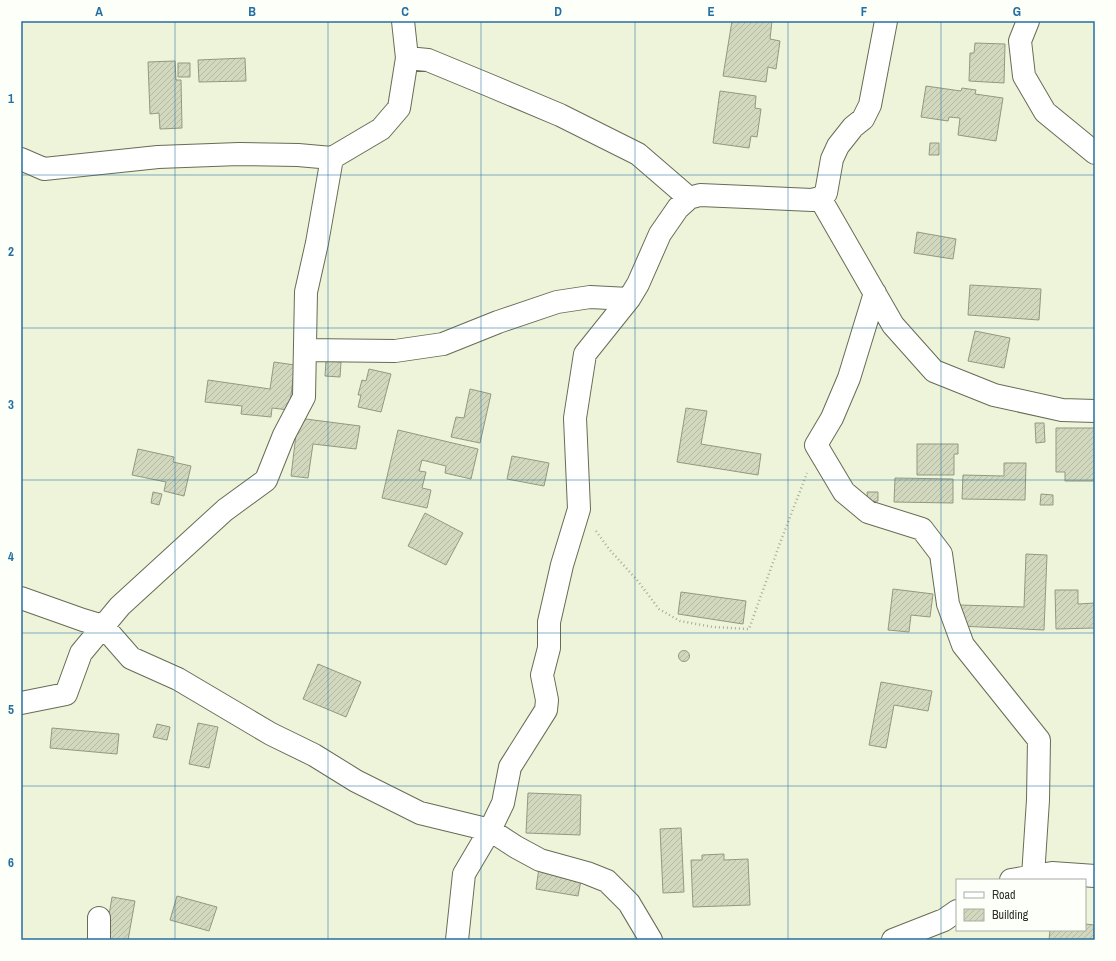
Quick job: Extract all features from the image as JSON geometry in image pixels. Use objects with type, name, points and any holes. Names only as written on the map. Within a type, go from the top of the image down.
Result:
[{"type":"street","points":[[21,159],[44,169],[158,157],[239,154],[298,155],[332,158],[381,129],[399,108],[407,58],[403,21]]},
{"type":"street","points":[[457,940],[464,874],[490,830],[503,803],[510,767],[546,710],[547,700],[542,675],[549,648],[549,622],[562,565],[579,509],[574,418],[585,354],[629,299],[638,284],[660,234],[678,208],[689,198],[700,195],[812,200],[820,198],[826,193],[832,159],[838,146],[853,127],[863,119],[870,105],[886,21]]},
{"type":"street","points":[[1028,21],[1020,42],[1024,76],[1045,112],[1095,153]]},
{"type":"street","points":[[407,58],[428,60],[560,114],[638,154],[689,198]]},
{"type":"street","points":[[21,703],[66,694],[81,653],[120,606],[225,510],[266,480],[284,435],[304,397],[306,292],[317,243],[332,158]]},
{"type":"street","points":[[820,198],[893,325],[934,371],[994,395],[1062,410],[1095,412]]},
{"type":"street","points":[[875,293],[849,378],[832,418],[816,446],[844,492],[868,512],[922,529],[941,554],[948,604],[963,645],[1040,740],[1038,800],[1032,876]]},
{"type":"street","points":[[305,350],[395,351],[443,344],[498,322],[557,302],[590,296],[629,299]]},
{"type":"street","points":[[21,598],[103,626],[132,658],[178,679],[271,734],[314,755],[356,781],[420,813],[490,830],[516,847],[540,860],[587,873],[607,881],[629,903],[651,940]]},
{"type":"street","points":[[1016,879],[1052,873],[1095,876]]},
{"type":"street","points":[[893,940],[944,920],[956,912]]},
{"type":"street","points":[[99,918],[99,940]]},
{"type":"path","points":[[579,509],[609,550],[637,580],[659,608],[680,621],[713,627],[749,629],[780,543],[804,483],[816,446]]},
{"type":"building","points":[[732,21],[772,21],[770,39],[780,41],[776,69],[768,67],[766,82],[723,76]]},
{"type":"building","points":[[975,43],[1005,44],[1004,83],[969,81],[970,53],[974,53]]},
{"type":"building","points":[[245,58],[246,81],[199,82],[198,60]]},
{"type":"building","points":[[175,61],[176,80],[181,80],[182,128],[160,129],[159,113],[150,114],[148,62]]},
{"type":"building","points":[[178,63],[190,63],[190,77],[178,77]]},
{"type":"building","points":[[926,86],[961,91],[962,88],[976,90],[975,94],[1003,98],[996,141],[958,135],[960,118],[949,117],[948,121],[921,117]]},
{"type":"building","points":[[720,91],[756,96],[755,108],[761,109],[757,137],[751,136],[749,148],[713,143]]},
{"type":"building","points":[[930,143],[939,143],[939,155],[929,155]]},
{"type":"building","points":[[917,232],[956,239],[953,259],[914,253]]},
{"type":"building","points":[[970,285],[1041,289],[1039,320],[968,315]]},
{"type":"building","points":[[975,331],[1010,338],[1004,368],[968,361]]},
{"type":"building","points":[[326,361],[341,362],[340,377],[325,376]]},
{"type":"building","points":[[274,362],[295,365],[289,410],[272,408],[271,417],[241,414],[242,406],[205,402],[208,380],[270,389]]},
{"type":"building","points":[[369,369],[391,374],[381,412],[358,407],[361,395],[358,395],[362,380],[366,381]]},
{"type":"building","points":[[470,389],[491,394],[480,443],[451,437],[456,417],[464,418]]},
{"type":"building","points":[[686,408],[707,411],[701,444],[761,454],[758,475],[677,462]]},
{"type":"building","points":[[298,418],[360,426],[356,449],[313,444],[308,478],[291,476]]},
{"type":"building","points":[[1035,423],[1044,423],[1045,442],[1036,443]]},
{"type":"building","points":[[1056,428],[1095,428],[1095,481],[1065,481],[1065,472],[1056,472]]},
{"type":"building","points":[[398,430],[478,449],[471,479],[445,473],[446,466],[422,460],[419,471],[426,472],[422,488],[431,490],[427,508],[382,498]]},
{"type":"building","points":[[917,444],[958,444],[958,454],[954,454],[954,475],[917,475]]},
{"type":"building","points":[[138,449],[174,457],[173,462],[191,466],[184,496],[164,491],[166,482],[132,475]]},
{"type":"building","points":[[512,456],[549,463],[544,486],[507,479]]},
{"type":"building","points":[[1004,463],[1026,463],[1025,500],[962,499],[963,475],[1004,476]]},
{"type":"building","points":[[895,478],[953,479],[953,503],[894,502]]},
{"type":"building","points":[[153,492],[162,494],[159,505],[151,503]]},
{"type":"building","points":[[867,492],[878,492],[878,501],[868,502]]},
{"type":"building","points":[[1041,494],[1053,495],[1053,505],[1040,505]]},
{"type":"building","points":[[425,513],[463,533],[446,565],[408,546]]},
{"type":"building","points":[[1026,554],[1047,555],[1044,630],[959,626],[960,605],[1024,607]]},
{"type":"building","points":[[893,589],[933,594],[930,617],[911,615],[909,632],[888,630]]},
{"type":"building","points":[[1055,590],[1078,590],[1078,604],[1095,603],[1095,628],[1056,629]]},
{"type":"building","points":[[681,592],[746,601],[743,624],[678,614]]},
{"type":"building","points":[[684,650],[688,652],[690,656],[688,660],[684,662],[680,660],[678,656],[680,652]]},
{"type":"building","points":[[318,664],[361,682],[346,717],[303,699]]},
{"type":"building","points":[[881,682],[932,691],[928,711],[894,705],[886,748],[869,745]]},
{"type":"building","points":[[198,723],[218,727],[209,768],[189,764]]},
{"type":"building","points":[[157,724],[170,727],[167,740],[153,737]]},
{"type":"building","points":[[52,728],[119,734],[117,754],[50,748]]},
{"type":"building","points":[[528,793],[581,795],[580,835],[526,833]]},
{"type":"building","points":[[681,828],[684,892],[663,893],[660,829]]},
{"type":"building","points":[[724,854],[724,860],[748,859],[750,905],[693,907],[691,860],[702,860],[702,855]]},
{"type":"building","points":[[539,868],[582,875],[578,896],[536,889]]},
{"type":"building","points":[[177,896],[217,907],[209,931],[170,920]]},
{"type":"building","points":[[112,897],[135,901],[128,940],[105,939]]},
{"type":"building","points":[[1086,924],[1094,925],[1094,940],[1049,940],[1050,931],[1086,931]]}]
